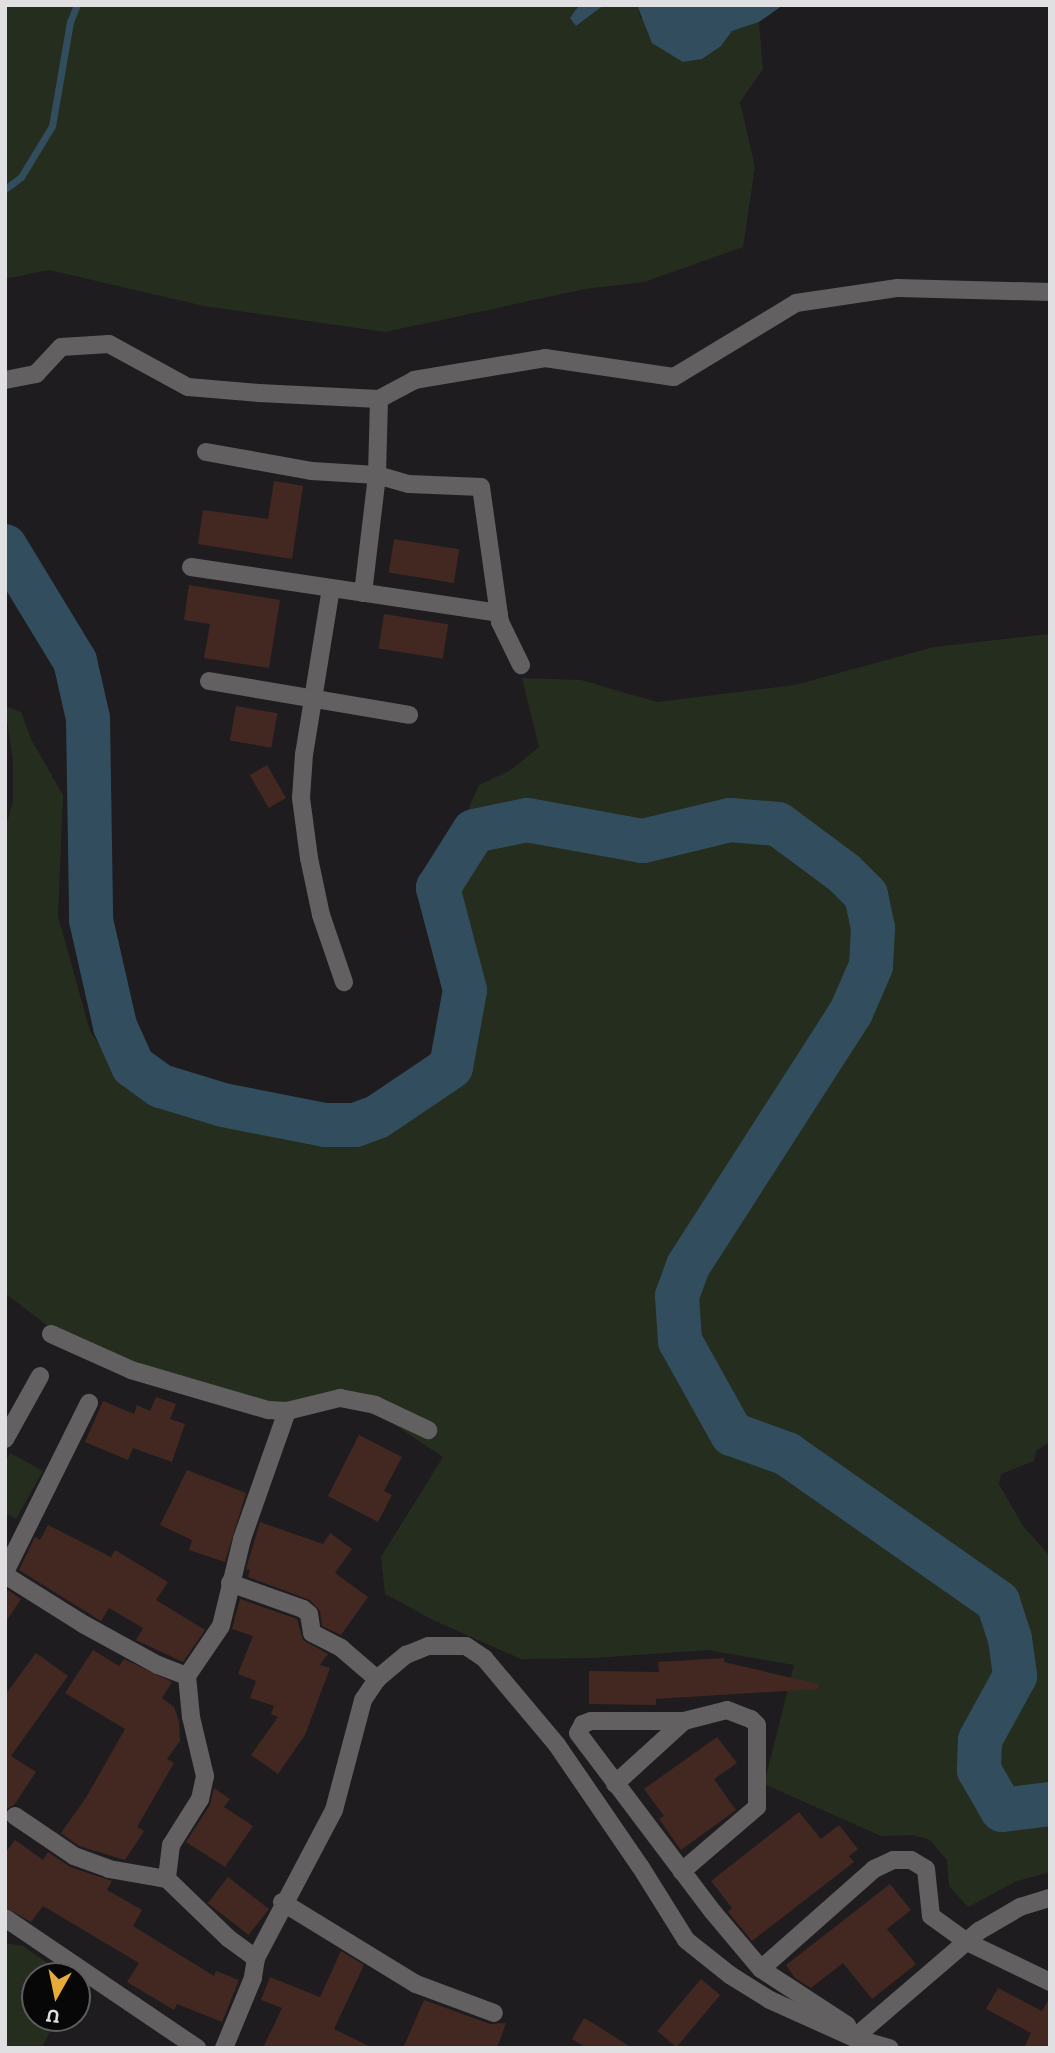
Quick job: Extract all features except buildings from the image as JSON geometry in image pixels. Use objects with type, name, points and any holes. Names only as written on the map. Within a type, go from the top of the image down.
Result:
[{"type":"street","points":[[5,380],[36,374],[61,347],[109,344],[188,387],[379,399],[414,380],[545,358],[674,377],[796,303],[898,288],[1050,292]]},
{"type":"street","points":[[363,593],[377,475],[379,399]]},
{"type":"street","points":[[206,452],[312,471],[377,475],[409,484],[481,487],[499,613],[521,665]]},
{"type":"street","points":[[191,567],[499,613]]},
{"type":"street","points":[[331,587],[301,798],[309,858],[321,915],[344,982]]},
{"type":"street","points":[[209,681],[409,715]]},
{"type":"street","points":[[51,1334],[131,1370],[268,1410],[287,1411],[340,1398],[375,1405],[428,1430]]},
{"type":"street","points":[[5,1439],[40,1376]]},
{"type":"street","points":[[89,1403],[5,1573],[83,1624],[158,1665],[187,1676]]},
{"type":"street","points":[[167,1879],[171,1845],[200,1799],[205,1776],[191,1717],[187,1676],[221,1626],[230,1583],[287,1411]]},
{"type":"street","points":[[230,1583],[303,1609],[309,1614],[312,1633],[341,1648],[377,1679]]},
{"type":"street","points":[[224,2048],[253,1978],[256,1958],[282,1902],[334,1810],[363,1700],[377,1679],[406,1656],[428,1646],[466,1646],[484,1657],[557,1745],[640,1866],[686,1940],[730,1975],[770,2000],[890,2048]]},
{"type":"street","points":[[682,1871],[757,1807],[757,1725],[751,1719],[727,1710],[684,1721],[591,1721],[578,1727],[578,1733],[615,1784],[682,1871],[761,1969],[856,2036]]},
{"type":"street","points":[[615,1784],[684,1721]]},
{"type":"street","points":[[15,1816],[74,1856],[109,1869],[167,1879],[228,1938],[256,1958]]},
{"type":"street","points":[[761,1969],[874,1869],[892,1860],[911,1860],[926,1869],[931,1916],[967,1942],[1050,1982]]},
{"type":"street","points":[[856,2036],[979,1931],[1020,1907],[1050,1898]]},
{"type":"street","points":[[282,1902],[416,1984],[494,2013]]},
{"type":"street","points":[[5,1918],[197,2048]]},
{"type":"green space","points":[[5,5],[579,5],[576,8],[576,26],[604,5],[637,5],[640,17],[721,46],[732,31],[759,22],[763,69],[740,102],[755,167],[743,247],[644,282],[585,289],[385,332],[204,306],[49,270],[5,279]]},
{"type":"green space","points":[[1050,634],[1050,1442],[1036,1451],[1034,1461],[1001,1474],[999,1484],[1023,1526],[1050,1556],[1050,1872],[1017,1881],[968,1907],[949,1886],[947,1860],[930,1840],[913,1835],[881,1836],[764,1784],[794,1665],[708,1650],[594,1658],[521,1659],[433,1620],[385,1594],[381,1557],[443,1457],[344,1391],[303,1409],[216,1392],[57,1333],[5,1293],[5,830],[13,801],[13,762],[5,706],[21,712],[31,739],[63,795],[58,916],[90,1031],[127,1087],[237,1129],[335,1140],[397,1123],[455,1085],[475,1032],[476,979],[461,934],[454,884],[478,847],[469,807],[479,785],[511,770],[539,747],[522,678],[581,680],[657,702],[795,685],[934,647]]},
{"type":"green space","points":[[10,1453],[43,1471],[16,1519],[5,1513],[5,1462]]},
{"type":"green space","points":[[5,1943],[23,1946],[46,1962],[21,1962],[21,2032],[49,2032],[42,2048],[5,2048]]},
{"type":"water","points":[[579,5],[604,5],[576,26],[570,18]]},
{"type":"water","points":[[637,5],[783,5],[759,22],[732,31],[721,46],[702,59],[683,62],[652,43]]},
{"type":"waterway","points":[[5,189],[21,177],[52,126],[70,22],[77,5]]},
{"type":"waterway","points":[[5,546],[75,661],[88,718],[91,920],[115,1026],[133,1066],[161,1086],[223,1105],[325,1125],[355,1125],[377,1117],[451,1067],[465,990],[438,888],[474,831],[527,820],[643,841],[730,820],[778,824],[844,873],[866,895],[873,928],[871,966],[851,1012],[688,1266],[677,1296],[680,1341],[732,1434],[787,1454],[998,1602],[1010,1639],[1015,1676],[980,1740],[979,1770],[1002,1810],[1050,1804]]}]
